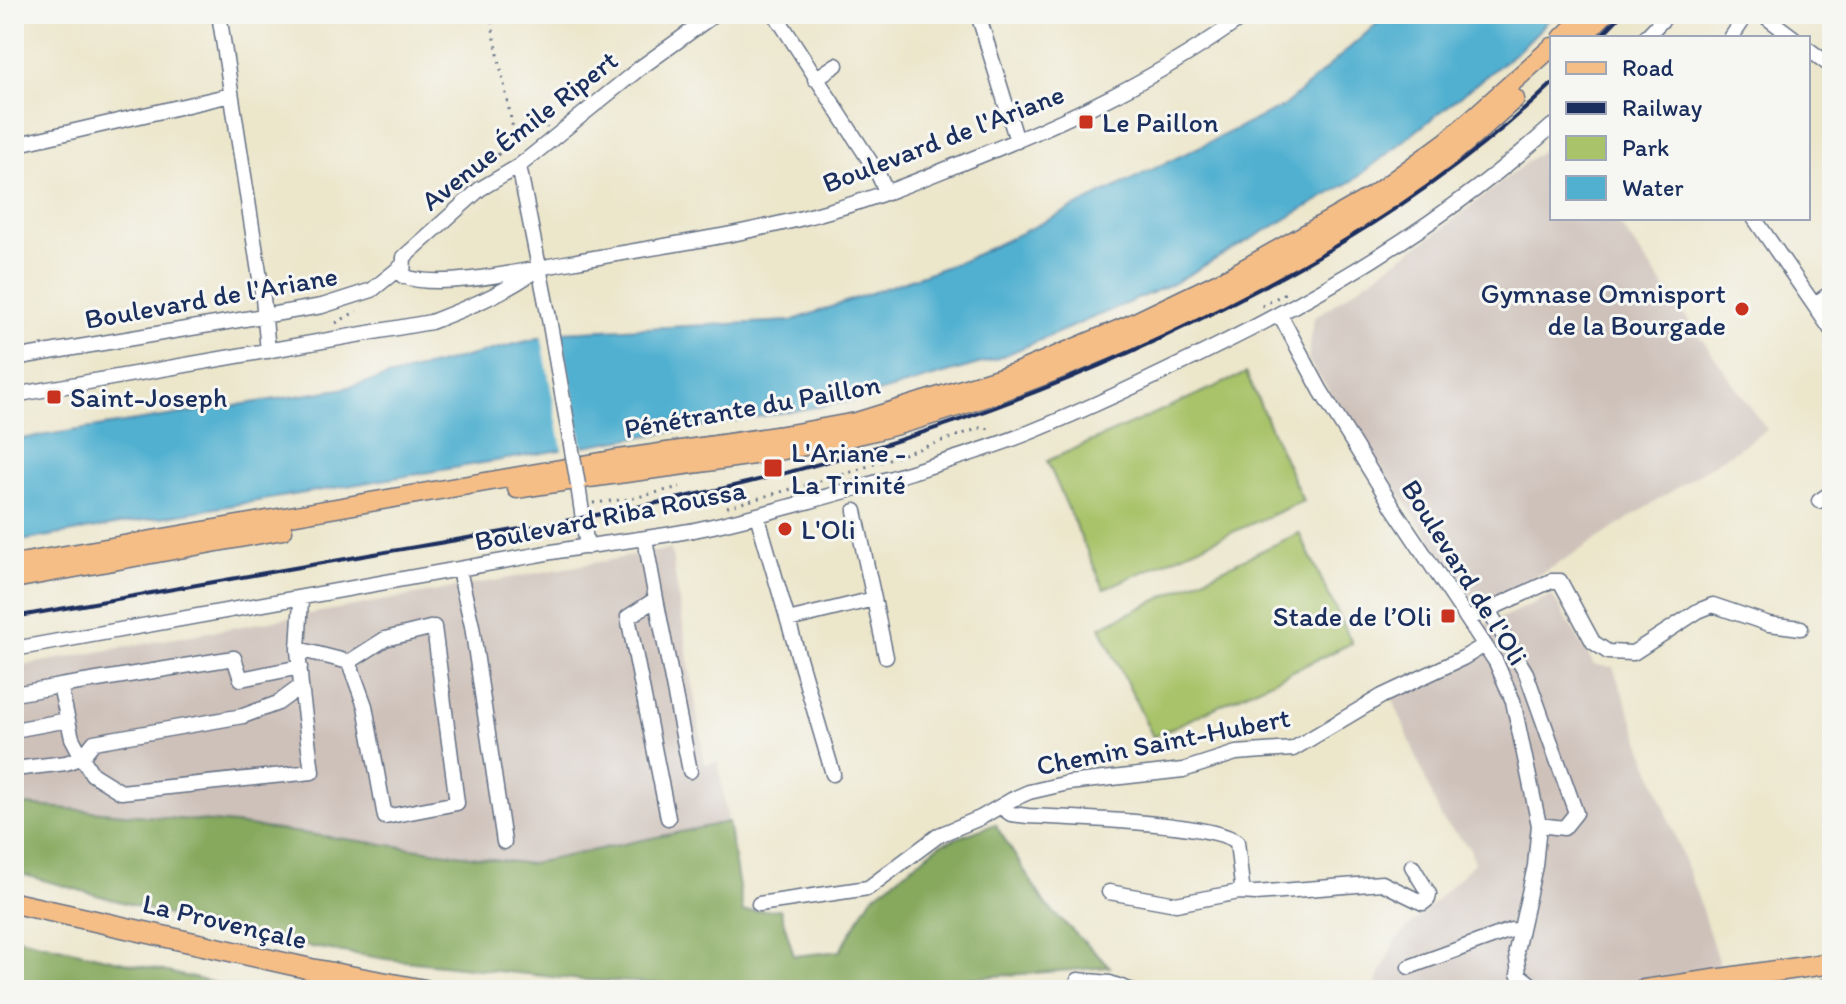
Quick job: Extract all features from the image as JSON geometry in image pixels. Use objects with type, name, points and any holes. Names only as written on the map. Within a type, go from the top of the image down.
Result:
[{"type":"highway","name":"La Provençale","points":[[14,903],[311,969],[425,990]]},
{"type":"highway","points":[[1644,990],[1832,963]]},
{"type":"highway","points":[[1825,990],[1832,989]]},
{"type":"main road","points":[[1564,36],[1587,14]]},
{"type":"main road","points":[[1583,36],[1605,14]]},
{"type":"main road","name":"Pénétrante du Paillon","points":[[14,564],[612,460],[843,424],[1017,372],[1127,326],[1231,276],[1372,196],[1447,141],[1550,49]]},
{"type":"main road","name":"Pénétrante du Paillon","points":[[14,579],[417,505],[616,472],[791,449],[860,435],[1023,385],[1199,308],[1308,251],[1379,207],[1456,151],[1550,67]]},
{"type":"street","points":[[219,14],[268,351]]},
{"type":"street","name":"Avenue Émile Ripert","points":[[403,265],[404,257],[480,189],[554,140],[640,68],[715,14]]},
{"type":"street","points":[[775,14],[877,172],[887,193]]},
{"type":"street","points":[[978,14],[1017,141]]},
{"type":"street","points":[[1647,36],[1668,14]]},
{"type":"street","points":[[1732,36],[1747,14]]},
{"type":"street","points":[[1762,14],[1791,36]]},
{"type":"street","name":"Boulevard de l'Ariane","points":[[403,265],[403,276],[421,281],[464,279],[722,236],[830,211],[887,193],[1077,115],[1159,73],[1243,15]]},
{"type":"street","points":[[1810,50],[1832,67]]},
{"type":"street","points":[[815,79],[836,65]]},
{"type":"street","points":[[14,145],[231,95]]},
{"type":"street","name":"Boulevard Riba Roussa","points":[[14,649],[645,539],[761,514],[940,463],[1030,432],[1164,373],[1280,315],[1345,278],[1436,219],[1486,183],[1550,128]]},
{"type":"street","points":[[519,166],[540,268],[587,547]]},
{"type":"street","points":[[1755,220],[1832,331]]},
{"type":"street","name":"Boulevard de l'Ariane","points":[[14,358],[351,299],[372,290],[403,265]]},
{"type":"street","name":"Boulevard de l'Ariane","points":[[14,395],[431,322],[519,282],[540,268]]},
{"type":"street","points":[[1814,305],[1832,292]]},
{"type":"street","name":"Boulevard de l'Oli","points":[[1280,315],[1321,391],[1394,509],[1485,645],[1513,701],[1539,825],[1535,866],[1516,951],[1521,990]]},
{"type":"street","points":[[1819,501],[1832,492]]},
{"type":"street","points":[[855,511],[886,657]]},
{"type":"street","points":[[761,514],[833,774]]},
{"type":"street","points":[[645,539],[690,771]]},
{"type":"street","points":[[459,570],[472,626],[504,842]]},
{"type":"street","points":[[1468,619],[1551,581],[1560,581],[1593,642],[1608,652],[1633,653],[1698,611],[1713,605],[1769,624],[1801,628]]},
{"type":"street","points":[[656,599],[628,617],[668,818]]},
{"type":"street","points":[[788,620],[874,599]]},
{"type":"street","points":[[60,686],[72,738],[82,757],[92,774],[121,792],[312,772],[298,649],[301,600]]},
{"type":"street","points":[[1488,610],[1526,673],[1576,813],[1564,828],[1539,825]]},
{"type":"street","points":[[298,649],[349,662],[385,639],[434,627],[457,803],[385,817],[365,706],[349,662]]},
{"type":"street","name":"Chemin Saint-Hubert","points":[[759,904],[868,888],[939,835],[1029,792],[1068,783],[1183,770],[1236,753],[1293,749],[1382,696],[1485,645]]},
{"type":"street","points":[[14,694],[234,658],[241,679],[300,667]]},
{"type":"street","points":[[14,769],[66,763],[82,757],[94,742],[243,716],[278,703],[301,686]]},
{"type":"street","points":[[14,730],[68,720]]},
{"type":"street","points":[[1001,807],[1011,814],[1179,827],[1229,836],[1237,842],[1240,855],[1242,886],[1239,892]]},
{"type":"street","points":[[1109,892],[1176,904],[1239,892],[1382,883],[1423,903],[1429,894],[1412,866]]},
{"type":"street","points":[[1409,967],[1511,930],[1519,931]]},
{"type":"street","points":[[1518,974],[1538,990]]},
{"type":"street","points":[[1078,980],[1110,983],[1130,990]]},
{"type":"path","points":[[490,14],[515,139]]},
{"type":"path","points":[[480,189],[472,178],[515,139],[543,121],[554,140]]},
{"type":"path","points":[[581,503],[629,499],[680,487]]},
{"type":"shaded area","points":[[1550,144],[1550,220],[1616,220],[1767,430],[1555,566],[1477,607],[1308,360],[1314,318],[1443,228]]},
{"type":"shaded area","points":[[671,549],[705,764],[718,762],[728,822],[529,864],[234,824],[14,804],[14,667]]},
{"type":"shaded area","points":[[1552,595],[1594,665],[1613,667],[1698,898],[1721,970],[1565,990],[1373,990],[1395,941],[1474,863],[1470,848],[1442,820],[1390,692],[1475,655],[1485,625]]},
{"type":"green space","points":[[1246,373],[1303,501],[1104,589],[1047,461]]},
{"type":"green space","points":[[1299,533],[1352,643],[1153,737],[1100,627]]},
{"type":"green space","points":[[14,804],[234,824],[529,864],[728,822],[743,912],[780,909],[794,956],[840,951],[871,898],[941,844],[995,824],[1046,905],[1110,967],[820,990],[582,980],[386,959],[244,936],[14,872]]},
{"type":"green space","points":[[14,937],[246,990],[14,990]]},
{"type":"water","points":[[1388,14],[1555,14],[1519,50],[1354,180],[1172,284],[996,359],[846,402],[14,542],[14,440],[341,389],[562,332],[791,321],[965,260],[1284,106]]},
{"type":"pier","points":[[561,329],[583,451],[563,455],[541,334]]},
{"type":"railway","points":[[1601,36],[1622,14]]},
{"type":"railway","points":[[14,617],[638,507],[793,471],[929,430],[1126,354],[1253,292],[1333,248],[1447,172],[1550,86]]},
{"type":"place","name":"Le Paillon","points":[[1086,122]]},
{"type":"place","name":"Gymnase Omnisport de la Bourgade","points":[[1742,309]]},
{"type":"place","name":"Saint-Joseph","points":[[54,397]]},
{"type":"place","name":"L'Ariane - La Trinité","points":[[773,468]]},
{"type":"place","name":"L'Oli","points":[[785,529]]},
{"type":"place","name":"Stade de l’Oli","points":[[1448,616]]}]
